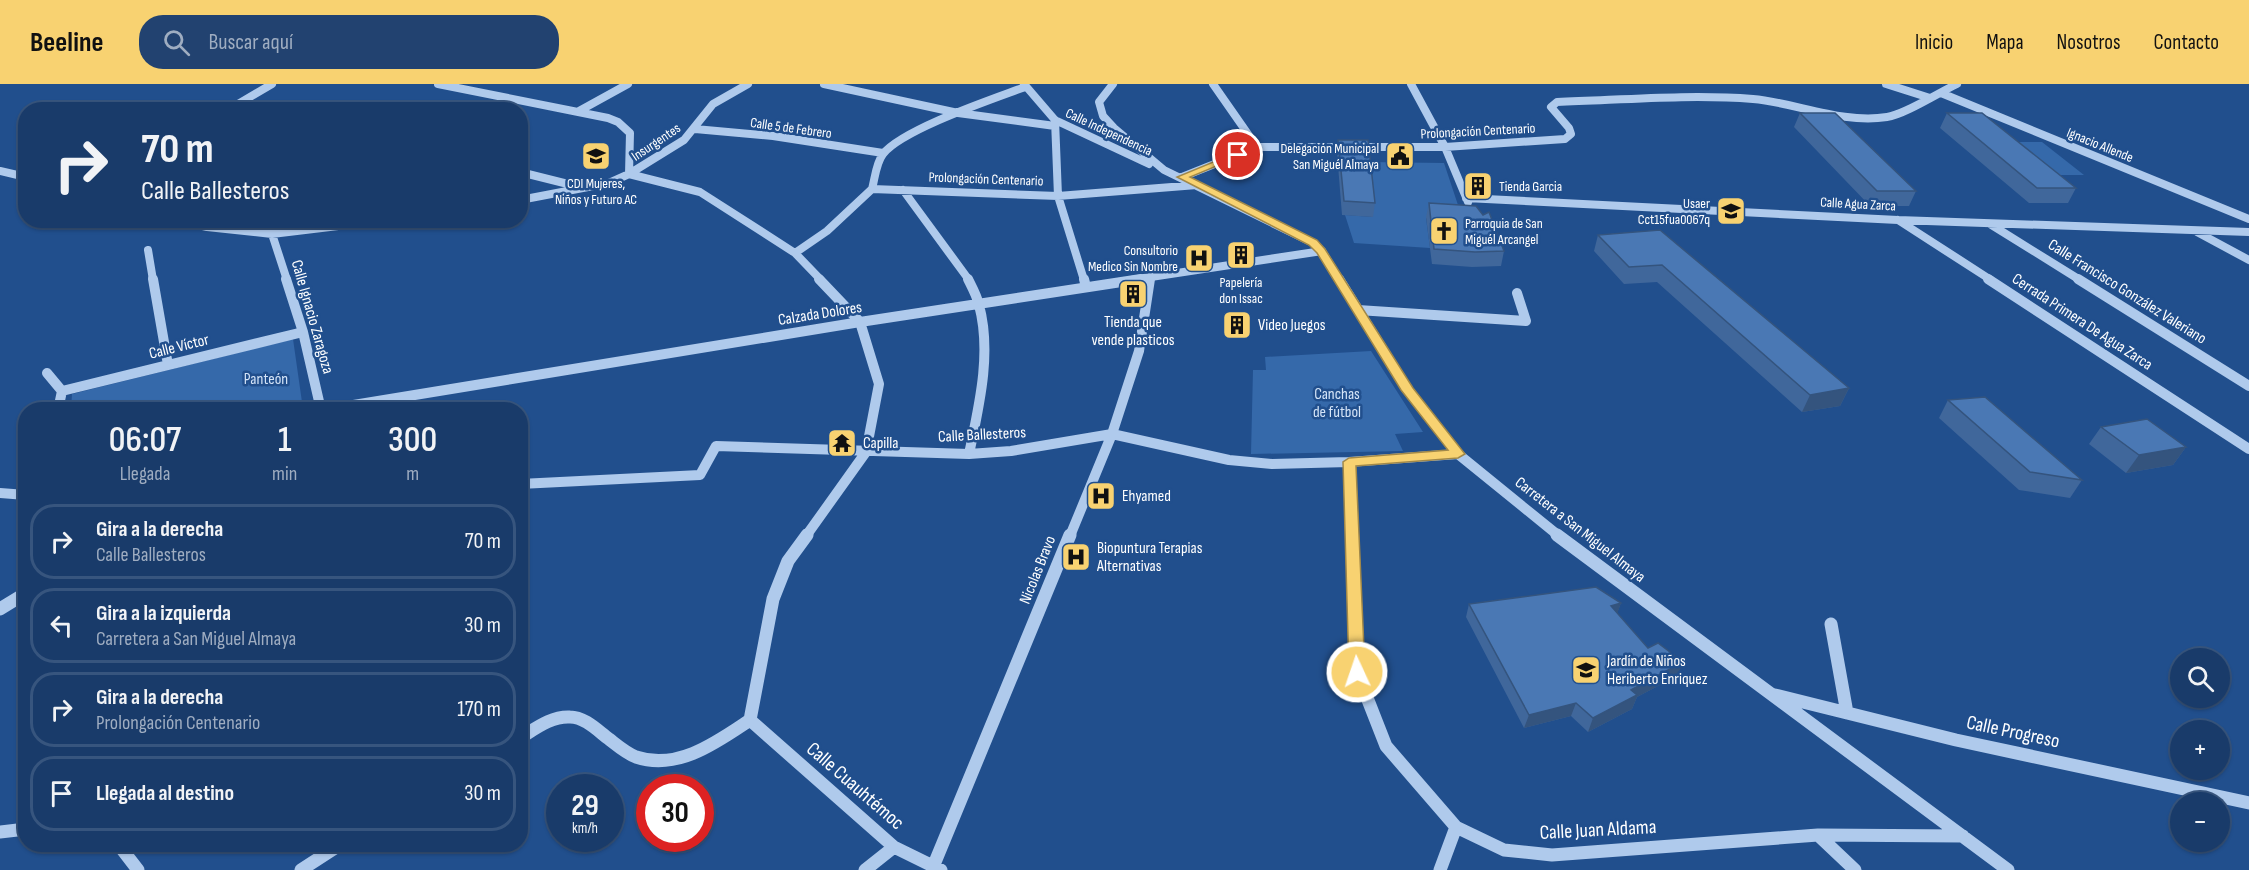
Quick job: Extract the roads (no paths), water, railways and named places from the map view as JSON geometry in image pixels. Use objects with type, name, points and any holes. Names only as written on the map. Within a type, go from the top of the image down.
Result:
[{"type":"street","points":[[242,102],[272,84]]},
{"type":"street","points":[[438,84],[608,117],[626,128],[630,134],[629,174],[700,192],[795,253],[860,322],[879,384],[866,452],[788,561],[772,599],[750,720],[710,746],[686,756],[665,760],[635,757],[581,719],[567,716],[552,720],[528,734]]},
{"type":"street","points":[[579,111],[628,84]]},
{"type":"street","name":"Insurgentes","points":[[528,199],[609,183],[629,174],[673,148],[695,129],[713,104],[748,84]]},
{"type":"street","points":[[824,84],[958,113],[1055,123],[1058,196],[1086,287]]},
{"type":"street","name":"Calle Independencia","points":[[1113,84],[1099,102],[1103,116],[1131,144],[1164,170]]},
{"type":"street","points":[[1213,84],[1257,147]]},
{"type":"street","points":[[1411,84],[1445,147],[1471,207]]},
{"type":"street","points":[[1886,84],[1930,98],[1957,84]]},
{"type":"street","points":[[795,253],[827,231],[872,189],[883,153],[894,143],[958,113],[1025,86]]},
{"type":"street","name":"Calle Independencia","points":[[1025,86],[1055,123],[1182,177]]},
{"type":"street","name":"Ignacio Allende","points":[[1941,93],[2249,219]]},
{"type":"street","name":"Prolongación Centenario","points":[[1182,177],[1257,147],[1445,147],[1565,139],[1571,134],[1569,128],[1551,107],[1553,103],[1743,99],[1764,100],[1843,115],[1878,118],[1890,117],[1930,98]]},
{"type":"street","name":"Calle 5 de Febrero","points":[[695,129],[772,136],[883,153]]},
{"type":"street","points":[[0,171],[18,175]]},
{"type":"street","points":[[528,174],[586,188]]},
{"type":"street","name":"Carretera a San Miguel Almaya","points":[[1182,177],[1313,243],[1322,251],[1408,390],[1458,454],[1565,541],[2008,870]]},
{"type":"street","name":"Prolongación Centenario","points":[[872,189],[1058,196],[1198,185]]},
{"type":"street","points":[[903,190],[967,276],[980,304],[985,349],[979,405],[969,454]]},
{"type":"street","name":"Calle Agua Zarca","points":[[1466,198],[1898,220],[2249,232]]},
{"type":"street","name":"Cerrada Primera De Agua Zarca","points":[[1898,220],[2249,449]]},
{"type":"street","name":"Calle Francisco González Valeriano","points":[[1988,223],[2249,386]]},
{"type":"street","points":[[216,228],[272,234],[322,228]]},
{"type":"street","points":[[2194,230],[2249,260]]},
{"type":"street","name":"Calle Ignacio Zaragoza","points":[[272,234],[303,332],[320,402]]},
{"type":"street","points":[[148,250],[168,364]]},
{"type":"street","name":"Calzada Dolores","points":[[371,402],[860,322],[1322,251]]},
{"type":"street","name":"Nicolas Bravo","points":[[937,869],[1112,434],[1139,351],[1150,278]]},
{"type":"street","points":[[1358,310],[1526,321],[1517,294]]},
{"type":"street","name":"Calle Víctor","points":[[62,391],[303,332]]},
{"type":"street","points":[[47,373],[62,391],[60,402]]},
{"type":"street","name":"Calle Ballesteros","points":[[528,484],[700,475],[716,446],[969,454],[1011,451],[1112,434],[1229,460],[1272,464],[1349,462],[1458,454]]},
{"type":"street","name":"Calle Juan Aldama","points":[[1349,462],[1357,672],[1386,746],[1456,827],[1503,850],[1552,855],[1818,835],[1963,836]]},
{"type":"street","points":[[0,493],[18,494]]},
{"type":"street","points":[[0,609],[18,598]]},
{"type":"street","points":[[1831,624],[1847,713]]},
{"type":"street","name":"Calle Progreso","points":[[1771,694],[1956,740],[2249,803]]},
{"type":"street","name":"Calle Cuauhtémoc","points":[[750,720],[894,847],[937,869]]},
{"type":"street","points":[[1440,870],[1456,827]]},
{"type":"street","points":[[0,832],[18,830]]},
{"type":"street","points":[[1818,835],[1856,870]]},
{"type":"street","points":[[865,870],[894,847]]},
{"type":"street","points":[[124,852],[138,870]]},
{"type":"street","points":[[301,870],[329,852]]},
{"type":"place","name":"CDI Mujeres, Niños y Futuro AC","points":[[596,156]]},
{"type":"place","name":"Delegación Municipal San Miguél Almaya","points":[[1400,156]]},
{"type":"place","name":"Tienda Garcia","points":[[1478,186]]},
{"type":"place","name":"Usaer Cct15fua0067q","points":[[1731,211]]},
{"type":"place","name":"Parroquia de San Miguél Arcangel","points":[[1444,231]]},
{"type":"place","name":"Papelería don Issac","points":[[1241,255]]},
{"type":"place","name":"Consultorio Medico Sin Nombre","points":[[1199,258]]},
{"type":"place","name":"Tienda que vende plasticos","points":[[1133,294]]},
{"type":"place","name":"Video Juegos","points":[[1237,325]]},
{"type":"place","name":"Capilla","points":[[842,443]]},
{"type":"place","name":"Ehyamed","points":[[1101,496]]},
{"type":"place","name":"Biopuntura Terapias Alternativas","points":[[1076,557]]},
{"type":"place","name":"Jardín de Niños Heriberto Enriquez","points":[[1586,670]]},
{"type":"park label","name":"Panteón","points":[[266,379]]},
{"type":"park label","name":"Canchas de fútbol","points":[[1337,403]]}]
